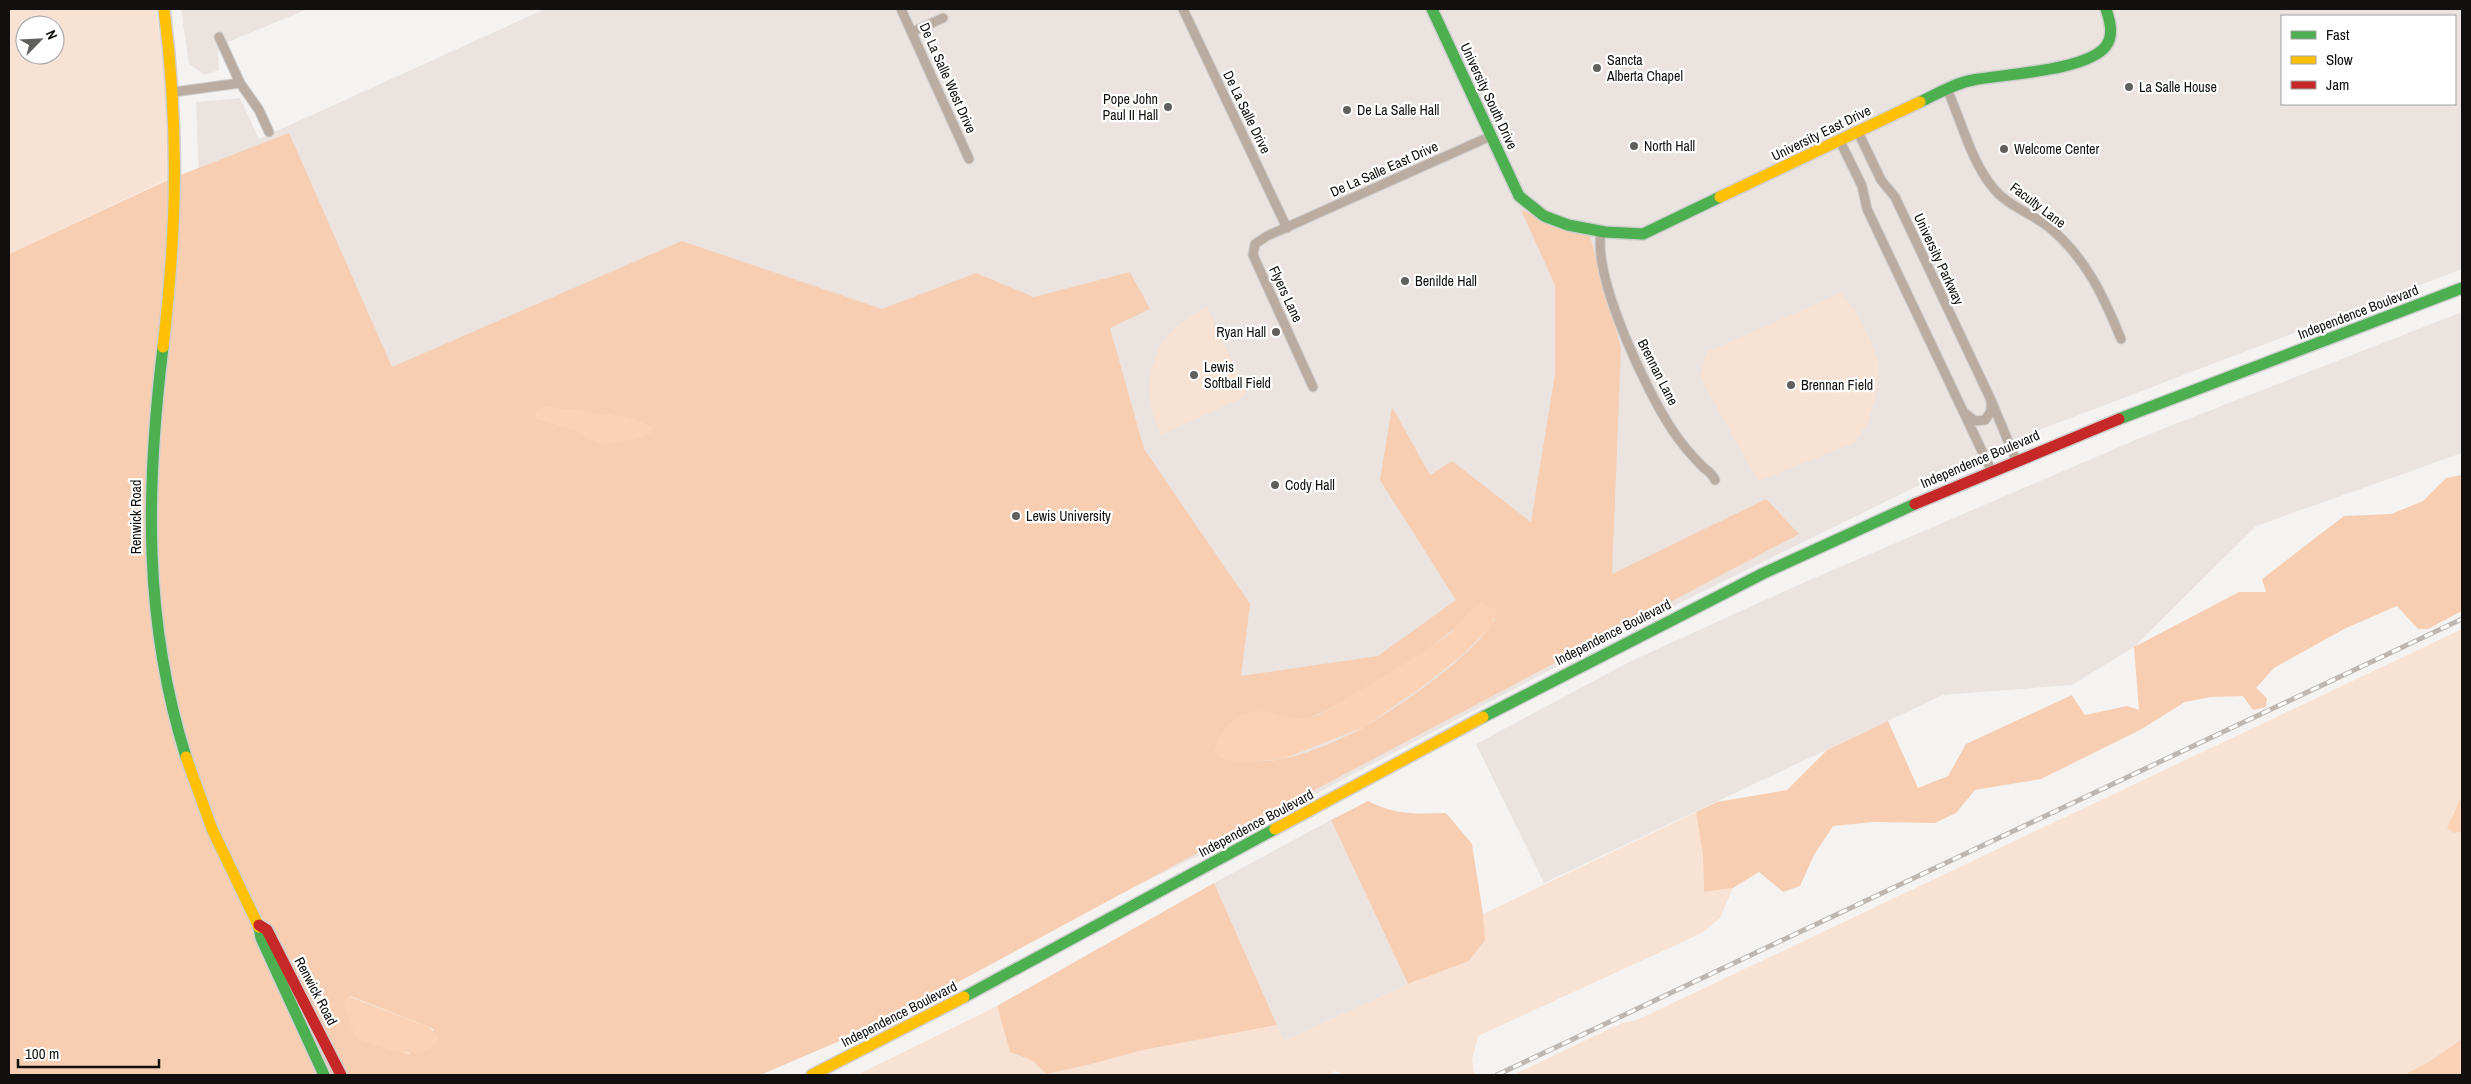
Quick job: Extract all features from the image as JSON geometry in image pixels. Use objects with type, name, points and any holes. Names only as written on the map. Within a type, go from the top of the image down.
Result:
[{"type":"street","name":"Renwick Road","points":[[164,9],[174,92],[176,162],[172,265],[152,435],[150,516],[155,606],[169,690],[191,772],[221,849],[259,925],[261,938],[324,1075]]},
{"type":"street","name":"De La Salle West Drive","points":[[901,9],[968,159]]},
{"type":"street","name":"De La Salle Drive","points":[[1183,9],[1287,228]]},
{"type":"street","name":"University South Drive","points":[[1432,9],[1519,196]]},
{"type":"street","name":"University East Drive","points":[[1519,196],[1542,215],[1573,227],[1601,233],[1643,234],[1947,89],[1969,81],[2076,63],[2096,55],[2104,49],[2111,30],[2106,9]]},
{"type":"street","points":[[912,32],[943,18]]},
{"type":"street","points":[[219,37],[240,84],[259,110],[269,132]]},
{"type":"street","points":[[174,92],[240,84]]},
{"type":"street","name":"Faculty Lane","points":[[1947,89],[1969,145],[1987,180],[2004,198],[2050,228],[2079,258],[2095,280],[2121,339]]},
{"type":"street","name":"University Parkway","points":[[1858,132],[1881,180],[1895,197],[1991,400],[2016,460]]},
{"type":"street","name":"De La Salle East Drive","points":[[1287,228],[1491,136]]},
{"type":"street","points":[[1840,141],[1862,186],[1867,209],[1991,470]]},
{"type":"street","name":"Flyers Lane","points":[[1287,228],[1255,244],[1253,256],[1314,387]]},
{"type":"street","name":"Brennan Lane","points":[[1601,233],[1599,245],[1604,271],[1629,349],[1673,431],[1703,467],[1712,474],[1715,480]]},
{"type":"street","name":"Independence Boulevard","points":[[812,1075],[953,1004],[1663,623],[1816,548],[1991,470],[2105,424],[2462,288]]},
{"type":"street","points":[[1964,412],[1975,421],[1985,420],[1992,411],[1991,400]]},
{"type":"street","name":"Renwick Road","points":[[259,925],[267,930],[325,1040],[341,1075]]},
{"type":"shaded area","points":[[9,9],[156,9],[167,93],[170,178],[9,254]]},
{"type":"shaded area","points":[[181,9],[308,9],[218,46],[219,70],[205,75],[189,64]]},
{"type":"shaded area","name":"Lewis University","points":[[545,9],[2462,9],[2462,269],[2026,435],[1958,466],[1643,621],[1200,855],[787,1056],[199,177],[196,102],[240,98],[259,139]]},
{"type":"shaded area","points":[[289,133],[392,367],[682,241],[882,309],[976,273],[1034,297],[1130,272],[1150,309],[1110,328],[1144,449],[1250,604],[1241,676],[1378,656],[1456,600],[1380,480],[1392,407],[1430,475],[1452,461],[1531,522],[1555,374],[1555,285],[1521,210],[1590,236],[1621,348],[1612,574],[1766,499],[1799,534],[1286,805],[884,1022],[760,1075],[9,1075],[9,254],[170,179]],"holes":[[[548,407],[628,418],[652,427],[650,434],[631,440],[591,440],[579,431],[537,418]],[[1469,612],[1495,618],[1473,646],[1456,662],[1437,678],[1379,718],[1325,746],[1302,754],[1277,760],[1237,763],[1291,719],[1310,717],[1349,699],[1422,653],[1460,623]],[[350,996],[434,1030],[409,1054],[359,1039]]]},
{"type":"shaded area","name":"Brennan Field","points":[[1841,293],[1854,309],[1868,335],[1879,365],[1876,394],[1868,423],[1854,443],[1758,481],[1700,377],[1707,352]]},
{"type":"shaded area","name":"Lewis Softball Field","points":[[1207,307],[1246,390],[1244,397],[1161,435],[1153,415],[1150,396],[1150,378],[1154,360],[1162,344],[1173,330],[1188,317]]},
{"type":"shaded area","points":[[2462,312],[2462,453],[2256,526],[2134,647],[2072,685],[1943,695],[1544,883],[1476,744],[1629,662],[1805,582],[2147,435]]},
{"type":"shaded area","points":[[548,407],[628,418],[652,427],[650,434],[631,440],[602,445],[579,431],[535,417],[537,409]]},
{"type":"shaded area","points":[[2462,475],[2462,611],[2428,629],[2418,629],[2397,606],[2346,628],[2274,668],[2256,688],[2267,698],[2266,707],[2253,710],[2243,696],[2211,697],[2185,702],[2140,730],[2041,779],[1975,790],[1956,813],[1935,823],[1874,822],[1833,826],[1814,855],[1800,886],[1783,892],[1759,872],[1733,888],[1704,892],[1703,856],[1696,812],[1717,802],[1787,790],[1827,750],[1888,721],[1918,788],[1948,776],[1966,744],[2072,695],[2085,715],[2127,706],[2139,710],[2134,647],[2239,592],[2266,592],[2262,579],[2344,516],[2391,514],[2423,501],[2446,478]]},
{"type":"shaded area","points":[[1480,603],[1497,610],[1490,628],[1460,657],[1422,687],[1364,727],[1283,759],[1237,763],[1218,757],[1214,751],[1225,728],[1232,721],[1248,713],[1266,712],[1301,719],[1328,710],[1403,665],[1451,633],[1456,625]]},
{"type":"shaded area","points":[[2462,629],[2462,1039],[2430,1061],[2404,1075],[1513,1075],[1622,1023],[1637,1020]]},
{"type":"shaded area","points":[[2462,796],[2462,831],[2454,833],[2447,828]]},
{"type":"shaded area","points":[[1368,801],[1396,811],[1446,813],[1472,844],[1483,914],[1485,940],[1469,961],[1408,984],[1331,820]]},
{"type":"shaded area","points":[[1696,812],[1703,856],[1704,892],[1733,888],[1720,918],[1702,933],[1478,1036],[1472,1060],[1474,1075],[1346,1075],[1335,1071],[1329,1075],[857,1075],[997,1006],[1010,1052],[1033,1061],[1046,1074],[1143,1050],[1277,1025],[1284,1041],[1408,984],[1469,961],[1485,940],[1483,914]]},
{"type":"shaded area","points":[[1331,820],[1408,984],[1284,1041],[1214,883]]},
{"type":"shaded area","points":[[1214,883],[1277,1025],[1143,1050],[1046,1074],[1033,1061],[1010,1052],[997,1006]]},
{"type":"shaded area","points":[[348,996],[429,1027],[438,1036],[436,1045],[427,1050],[408,1053],[388,1050],[359,1039],[352,1029],[344,1004]]},
{"type":"shaded area","points":[[2462,1039],[2462,1075],[2404,1075],[2430,1061]]},
{"type":"railway","points":[[1497,1075],[2462,619]]},
{"type":"traffic: fast","points":[[1432,9],[1519,196],[1544,216],[1568,225],[1605,232],[1643,234],[1720,197]]},
{"type":"traffic: fast","points":[[1920,102],[1966,81],[2044,70],[2082,61],[2096,54],[2108,42],[2111,33],[2106,9]]},
{"type":"traffic: fast","points":[[2119,419],[2462,288]]},
{"type":"traffic: fast","points":[[163,347],[153,451],[152,554],[155,604],[162,655],[172,706],[186,757]]},
{"type":"traffic: fast","points":[[1483,717],[1764,573],[1915,504]]},
{"type":"traffic: fast","points":[[964,997],[1275,829]]},
{"type":"traffic: fast","points":[[259,927],[261,938],[324,1075]]},
{"type":"traffic: slow","points":[[163,347],[171,261],[174,178],[172,95],[164,9]]},
{"type":"traffic: slow","points":[[1720,197],[1920,102]]},
{"type":"traffic: slow","points":[[1275,829],[1483,717]]},
{"type":"traffic: slow","points":[[186,757],[212,829],[259,927]]},
{"type":"traffic: slow","points":[[812,1075],[964,997]]},
{"type":"traffic: jam","points":[[1915,504],[2119,419]]},
{"type":"traffic: jam","points":[[259,925],[267,930],[341,1075]]},
{"type":"place","name":"Sancta Alberta Chapel","points":[[1597,68]]},
{"type":"place","name":"La Salle House","points":[[2129,87]]},
{"type":"place","name":"Pope John Paul II Hall","points":[[1168,107]]},
{"type":"place","name":"De La Salle Hall","points":[[1347,110]]},
{"type":"place","name":"North Hall","points":[[1634,146]]},
{"type":"place","name":"Welcome Center","points":[[2004,149]]},
{"type":"place","name":"Benilde Hall","points":[[1405,281]]},
{"type":"place","name":"Ryan Hall","points":[[1276,332]]},
{"type":"place","name":"Lewis Softball Field","points":[[1194,375]]},
{"type":"place","name":"Brennan Field","points":[[1791,385]]},
{"type":"place","name":"Cody Hall","points":[[1275,485]]},
{"type":"place","name":"Lewis University","points":[[1016,516]]}]
